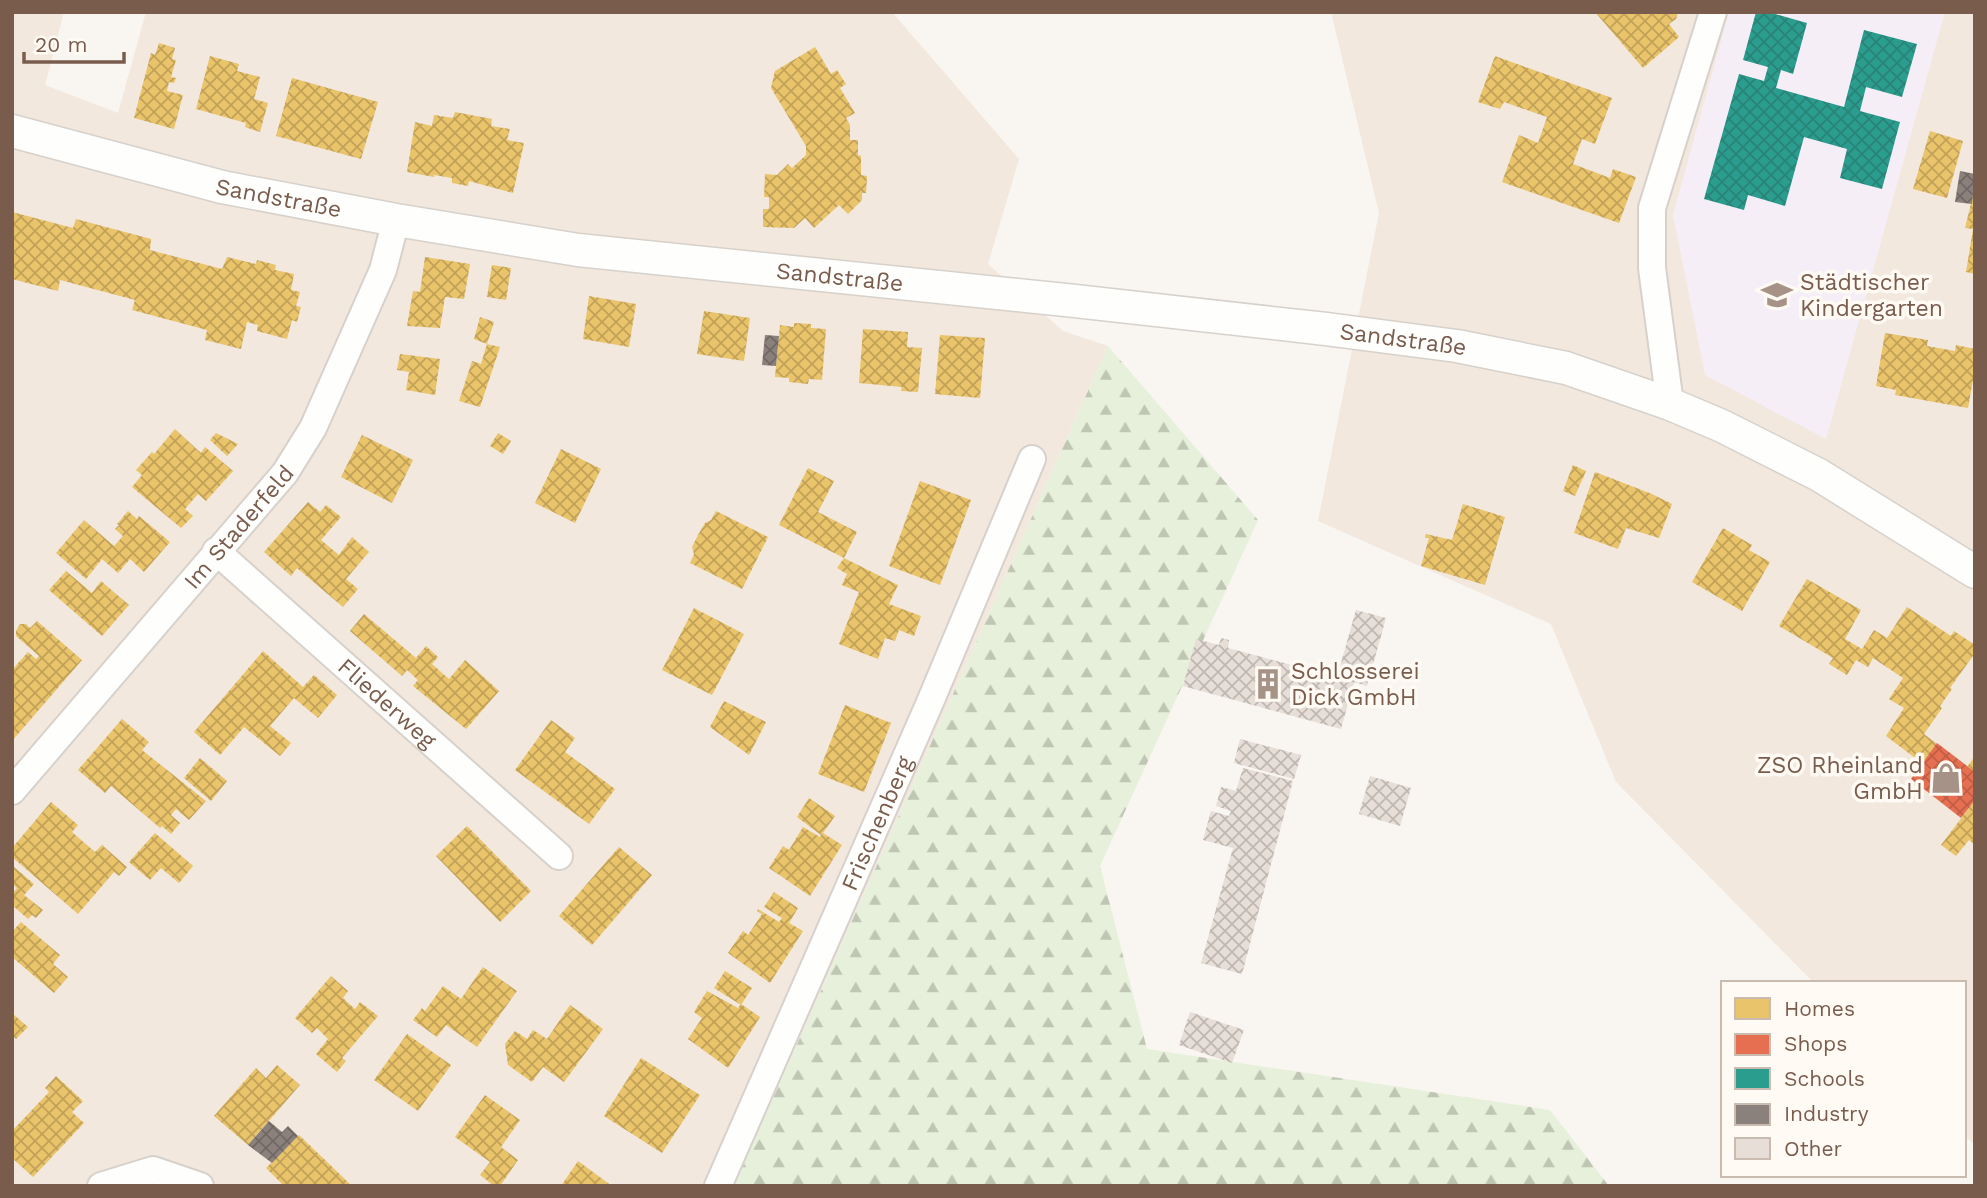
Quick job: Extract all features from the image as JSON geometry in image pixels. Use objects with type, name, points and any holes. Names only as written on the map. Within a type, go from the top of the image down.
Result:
[{"type":"street","points":[[1670,404],[1652,268],[1652,208],[1713,12]]},
{"type":"street","name":"Sandstraße","points":[[12,131],[222,187],[396,220],[578,250],[1088,302],[1457,346],[1566,368],[1670,404],[1722,426],[1819,475],[1975,572]]},
{"type":"street","name":"Im Staderfeld","points":[[12,791],[285,473],[313,428],[383,270],[396,220]]},
{"type":"street","name":"Frischenberg","points":[[718,1186],[931,700],[1032,459]]},
{"type":"street","name":"Fliederweg","points":[[216,551],[559,856]]},
{"type":"street","points":[[101,1186],[153,1170],[200,1186]]},
{"type":"shaded area","points":[[12,12],[64,12],[45,85],[118,113],[146,12],[892,12],[1019,159],[988,264],[1063,331],[1108,346],[734,1186],[12,1186]]},
{"type":"shaded area","points":[[1331,12],[1975,12],[1975,1145],[1966,1137],[1966,981],[1812,981],[1616,782],[1551,624],[1318,521],[1379,213]]},
{"type":"shaded area","name":"Städtischer Kindergarten","points":[[1729,12],[1945,12],[1826,439],[1705,375],[1673,215]]},
{"type":"green space","points":[[1108,346],[1258,520],[1100,866],[1147,1049],[1550,1110],[1609,1186],[734,1186]]},
{"type":"building: Homes","points":[[1595,12],[1678,12],[1676,19],[1669,24],[1679,37],[1643,68]]},
{"type":"building: Homes","points":[[159,43],[175,48],[172,59],[176,60],[171,77],[176,78],[174,83],[169,82],[167,91],[183,95],[174,129],[134,118],[151,53],[155,55]]},
{"type":"building: Homes","points":[[815,47],[831,74],[837,70],[846,84],[840,88],[855,113],[846,118],[850,125],[850,140],[858,140],[861,175],[867,176],[866,193],[862,193],[862,200],[848,214],[839,205],[814,228],[805,218],[794,228],[763,227],[763,209],[769,209],[769,197],[764,197],[765,174],[777,175],[788,164],[792,168],[806,155],[806,146],[771,88],[775,71]]},
{"type":"building: Homes","points":[[210,56],[239,64],[237,71],[260,77],[254,99],[268,103],[260,132],[245,127],[246,123],[196,109]]},
{"type":"building: Homes","points":[[1495,56],[1612,98],[1595,144],[1582,139],[1573,164],[1610,178],[1613,169],[1636,177],[1619,223],[1502,182],[1519,135],[1538,143],[1547,117],[1504,102],[1500,109],[1478,102]]},
{"type":"building: Homes","points":[[292,78],[378,102],[361,159],[276,136]]},
{"type":"building: Homes","points":[[455,112],[492,119],[491,126],[510,129],[507,140],[524,143],[513,193],[469,181],[468,186],[452,183],[452,178],[407,172],[415,122],[432,126],[434,115],[453,118]]},
{"type":"building: Homes","points":[[1930,131],[1963,141],[1947,198],[1913,189]]},
{"type":"building: Homes","points":[[1973,195],[1975,274],[1966,272],[1973,229],[1965,228]]},
{"type":"building: Homes","points":[[12,212],[73,228],[76,219],[151,239],[150,250],[222,269],[227,257],[256,264],[257,260],[276,265],[275,270],[294,274],[291,290],[300,292],[296,306],[301,307],[297,322],[292,320],[287,339],[257,331],[258,325],[247,322],[241,349],[205,340],[207,330],[132,310],[135,300],[60,280],[58,291],[12,279]]},
{"type":"building: Homes","points":[[425,257],[470,264],[464,299],[445,297],[440,328],[407,326],[413,291],[420,292]]},
{"type":"building: Homes","points":[[492,265],[511,268],[506,300],[487,297]]},
{"type":"building: Homes","points":[[589,296],[636,304],[629,347],[583,339]]},
{"type":"building: Homes","points":[[704,311],[750,318],[744,361],[697,354]]},
{"type":"building: Homes","points":[[480,317],[494,322],[487,344],[474,339]]},
{"type":"building: Homes","points":[[794,323],[811,324],[811,328],[826,329],[822,380],[809,379],[808,384],[775,377],[780,325],[794,327]]},
{"type":"building: Homes","points":[[863,329],[908,332],[907,347],[922,348],[918,392],[901,391],[902,387],[859,383]]},
{"type":"building: Homes","points":[[1885,333],[1928,340],[1927,346],[1955,351],[1956,345],[1975,349],[1975,369],[1968,408],[1895,395],[1896,390],[1876,386]]},
{"type":"building: Homes","points":[[940,335],[985,338],[980,398],[935,394]]},
{"type":"building: Homes","points":[[487,344],[500,347],[480,407],[459,401],[472,361],[481,364]]},
{"type":"building: Homes","points":[[400,354],[440,359],[435,395],[406,390],[409,372],[397,370]]},
{"type":"building: Homes","points":[[175,429],[201,453],[205,447],[233,471],[206,501],[198,494],[185,509],[193,516],[181,528],[132,487],[142,475],[136,470]]},
{"type":"building: Homes","points":[[216,433],[238,444],[227,456],[210,440]]},
{"type":"building: Homes","points":[[498,433],[511,441],[503,454],[490,446]]},
{"type":"building: Homes","points":[[362,435],[413,460],[392,503],[341,477]]},
{"type":"building: Homes","points":[[561,449],[601,469],[575,523],[535,503]]},
{"type":"building: Homes","points":[[1573,465],[1586,471],[1575,496],[1563,491]]},
{"type":"building: Homes","points":[[808,468],[834,481],[818,512],[857,532],[844,558],[779,525]]},
{"type":"building: Homes","points":[[1595,472],[1672,504],[1659,538],[1626,528],[1618,549],[1574,533]]},
{"type":"building: Homes","points":[[920,481],[971,500],[940,585],[889,566]]},
{"type":"building: Homes","points":[[308,502],[320,512],[326,505],[341,517],[321,540],[339,555],[352,537],[369,552],[346,579],[358,589],[343,607],[297,568],[291,576],[264,552]]},
{"type":"building: Homes","points":[[1463,504],[1505,517],[1485,585],[1421,566],[1429,538],[1425,538],[1426,534],[1452,540]]},
{"type":"building: Homes","points":[[128,511],[137,519],[139,516],[170,542],[144,572],[130,559],[118,573],[102,559],[86,579],[56,553],[84,520],[114,546],[123,536],[115,529],[119,525],[117,524]]},
{"type":"building: Homes","points":[[716,511],[768,537],[742,589],[690,563],[694,554],[692,547],[698,535]]},
{"type":"building: Homes","points":[[1723,528],[1752,545],[1749,550],[1770,562],[1742,611],[1692,582]]},
{"type":"building: Homes","points":[[844,558],[898,585],[889,604],[921,616],[914,636],[899,630],[895,641],[885,638],[878,659],[839,644],[859,592],[842,585],[847,574],[837,568]]},
{"type":"building: Homes","points":[[66,571],[92,593],[101,581],[129,605],[102,636],[49,590]]},
{"type":"building: Homes","points":[[1807,579],[1861,610],[1845,639],[1862,649],[1874,630],[1887,638],[1907,607],[1951,636],[1954,631],[1975,645],[1975,653],[1950,688],[1952,689],[1940,706],[1942,708],[1924,734],[1937,744],[1923,764],[1886,736],[1904,708],[1889,699],[1903,678],[1873,658],[1868,667],[1856,660],[1847,675],[1829,664],[1833,658],[1779,626]]},
{"type":"building: Homes","points":[[694,608],[744,634],[712,695],[662,670]]},
{"type":"building: Homes","points":[[364,614],[416,658],[426,646],[438,657],[432,664],[449,679],[465,660],[499,691],[466,729],[413,686],[418,680],[407,670],[402,676],[350,631]]},
{"type":"building: Homes","points":[[37,621],[82,660],[12,741],[12,670],[28,652],[36,659],[39,656],[16,636],[16,631],[20,624],[26,624],[30,628]]},
{"type":"building: Homes","points":[[263,651],[303,687],[314,675],[337,695],[318,718],[294,698],[270,726],[291,743],[280,756],[244,727],[220,755],[194,732]]},
{"type":"building: Homes","points":[[724,701],[766,722],[749,755],[710,727]]},
{"type":"building: Homes","points":[[845,705],[891,723],[864,792],[818,774]]},
{"type":"building: Homes","points":[[122,719],[149,742],[142,750],[206,801],[189,820],[176,809],[171,815],[180,823],[171,834],[162,826],[160,828],[111,786],[105,793],[78,770]]},
{"type":"building: Homes","points":[[551,720],[575,738],[565,752],[615,789],[589,824],[515,770]]},
{"type":"building: Homes","points":[[1975,756],[1975,772],[1967,767]]},
{"type":"building: Homes","points":[[200,758],[227,781],[211,801],[184,778]]},
{"type":"building: Homes","points":[[809,798],[835,816],[823,833],[842,845],[810,896],[769,868],[783,846],[789,850],[803,827],[820,837],[821,835],[797,817]]},
{"type":"building: Homes","points":[[1975,800],[1975,845],[1969,840],[1956,856],[1941,845]]},
{"type":"building: Homes","points":[[51,802],[78,825],[72,832],[95,852],[102,845],[127,867],[119,876],[114,872],[78,914],[12,857],[12,848]]},
{"type":"building: Homes","points":[[467,826],[531,891],[500,922],[436,856]]},
{"type":"building: Homes","points":[[155,833],[193,866],[179,883],[161,868],[150,880],[129,862]]},
{"type":"building: Homes","points":[[619,847],[652,875],[592,945],[559,916]]},
{"type":"building: Homes","points":[[13,866],[34,884],[24,895],[43,910],[36,918],[32,915],[28,919],[12,905],[12,894],[17,888],[12,884]]},
{"type":"building: Homes","points":[[774,892],[798,908],[789,923],[803,931],[770,983],[728,953],[743,931],[748,935],[762,914],[758,909],[779,922],[782,918],[764,907]]},
{"type":"building: Homes","points":[[21,922],[60,955],[53,964],[68,977],[54,993],[12,957],[12,932]]},
{"type":"building: Homes","points":[[483,967],[517,991],[477,1047],[446,1025],[437,1037],[413,1020],[422,1008],[425,1011],[443,986],[461,999]]},
{"type":"building: Homes","points":[[725,971],[752,988],[741,1005],[714,988]]},
{"type":"building: Homes","points":[[331,976],[348,991],[343,998],[355,1009],[360,1002],[378,1016],[342,1058],[346,1061],[337,1072],[316,1054],[328,1039],[317,1028],[312,1033],[295,1018]]},
{"type":"building: Homes","points":[[707,991],[738,1008],[741,1004],[760,1017],[728,1068],[688,1039],[702,1018],[694,1012]]},
{"type":"building: Homes","points":[[570,1005],[603,1029],[564,1082],[543,1067],[532,1082],[508,1065],[505,1044],[515,1031],[527,1039],[533,1030],[547,1039]]},
{"type":"building: Homes","points":[[12,1013],[28,1027],[16,1039],[12,1035]]},
{"type":"building: Homes","points":[[407,1034],[451,1065],[418,1111],[374,1080]]},
{"type":"building: Homes","points":[[641,1058],[700,1095],[662,1153],[604,1116]]},
{"type":"building: Homes","points":[[277,1065],[300,1085],[248,1145],[214,1116],[256,1068],[266,1078]]},
{"type":"building: Homes","points":[[56,1076],[83,1101],[72,1112],[84,1123],[33,1177],[12,1158],[12,1131],[49,1092],[45,1088]]},
{"type":"building: Homes","points":[[485,1095],[520,1120],[501,1147],[518,1160],[500,1186],[494,1186],[480,1175],[490,1162],[455,1137]]},
{"type":"building: Homes","points":[[299,1135],[352,1186],[284,1186],[266,1168]]},
{"type":"building: Homes","points":[[578,1161],[612,1186],[561,1186]]},
{"type":"building: Shops","points":[[1937,743],[1975,772],[1975,800],[1961,818],[1911,779]]},
{"type":"building: Schools","points":[[1756,12],[1768,12],[1807,23],[1793,74],[1781,70],[1776,88],[1844,107],[1864,30],[1917,44],[1902,97],[1866,87],[1860,111],[1900,122],[1882,189],[1840,178],[1847,149],[1804,137],[1785,206],[1748,195],[1744,210],[1704,199],[1739,74],[1764,81],[1768,67],[1743,60]]},
{"type":"building: Industry","points":[[1960,171],[1975,174],[1972,204],[1955,202]]},
{"type":"building: Industry","points":[[765,335],[779,336],[776,366],[762,365]]},
{"type":"building: Industry","points":[[269,1121],[282,1132],[288,1126],[298,1136],[272,1163],[248,1145]]},
{"type":"building: Other","name":"Schlosserei Dick GmbH","points":[[1356,610],[1386,618],[1367,686],[1354,682],[1341,729],[1183,686],[1196,639],[1219,645],[1221,638],[1229,640],[1228,648],[1337,677]]},
{"type":"building: Other","points":[[1240,739],[1301,755],[1294,779],[1234,763]]},
{"type":"building: Other","points":[[1243,768],[1293,781],[1242,974],[1201,963],[1233,848],[1203,840],[1211,811],[1229,816],[1231,811],[1216,806],[1221,787],[1236,791]]},
{"type":"building: Other","points":[[1370,776],[1411,788],[1400,826],[1359,814]]},
{"type":"building: Other","points":[[1190,1012],[1244,1030],[1232,1063],[1179,1045]]},
{"type":"place","name":"Städtischer Kindergarten","points":[[1777,295]]},
{"type":"place","name":"Schlosserei Dick GmbH","points":[[1268,684]]},
{"type":"place","name":"ZSO Rheinland GmbH","points":[[1946,778]]}]
